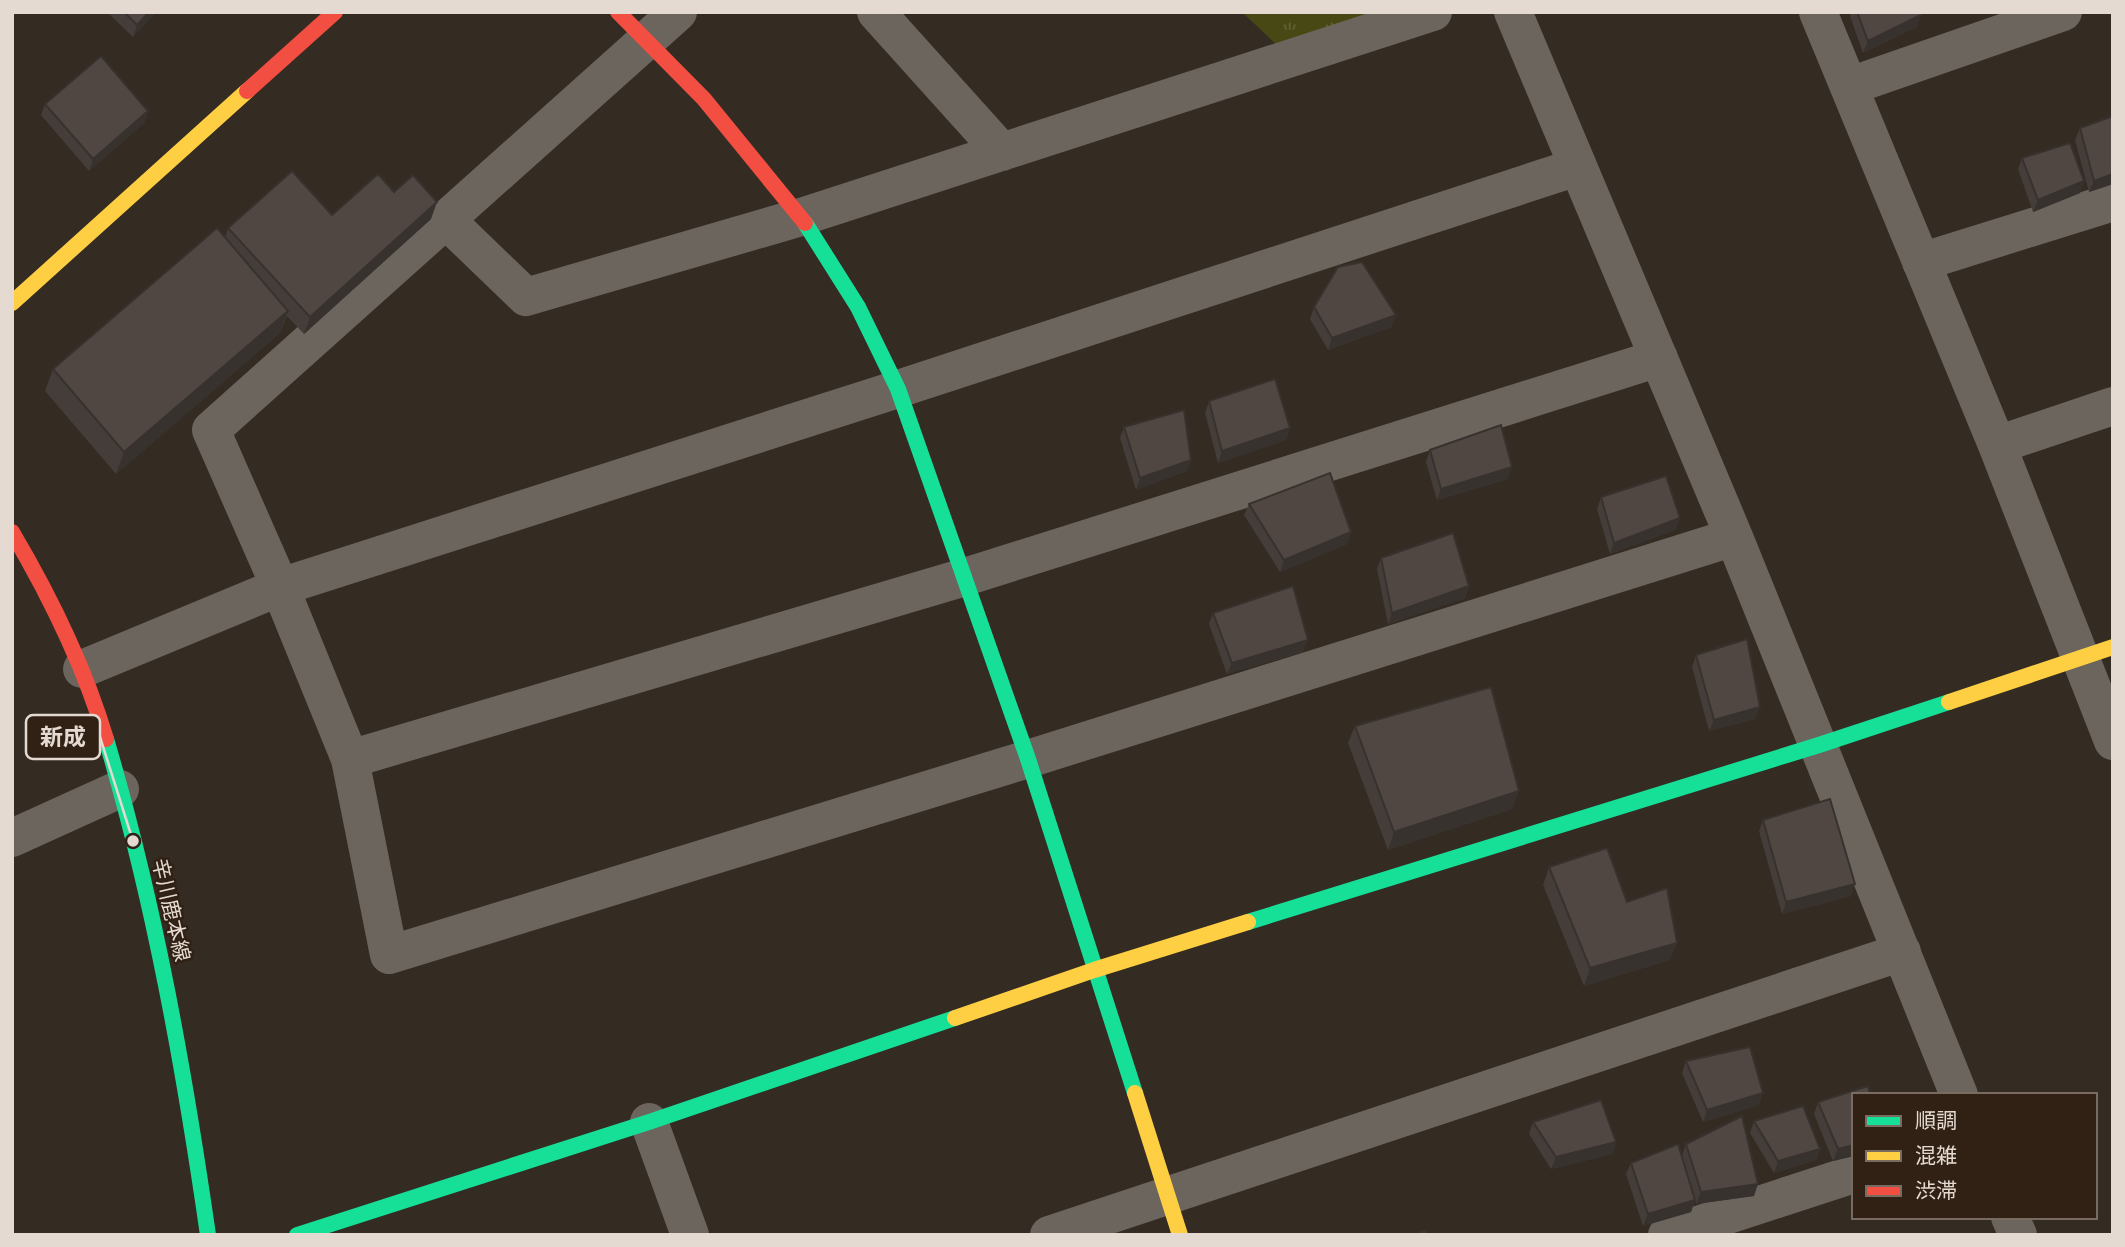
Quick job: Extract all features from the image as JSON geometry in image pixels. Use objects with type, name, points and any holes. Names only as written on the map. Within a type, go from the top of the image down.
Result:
[{"type":"street","points":[[12,303],[335,12]]},
{"type":"street","points":[[618,12],[704,99],[801,217],[858,307],[898,389],[1028,759],[1181,1235]]},
{"type":"street","points":[[678,12],[211,429],[280,587],[350,759],[389,955],[1028,759],[1734,537]]},
{"type":"street","points":[[876,12],[1002,152]]},
{"type":"street","points":[[445,219],[526,297],[801,217],[1433,12]]},
{"type":"street","points":[[1513,12],[1734,537],[1958,1093]]},
{"type":"street","points":[[1818,12],[1997,445],[2096,653],[2113,741]]},
{"type":"street","points":[[1850,86],[2063,12]]},
{"type":"street","points":[[82,669],[280,587],[1577,167]]},
{"type":"street","points":[[1921,262],[2113,202]]},
{"type":"street","points":[[350,759],[965,577],[1659,358]]},
{"type":"street","points":[[1997,445],[2113,406]]},
{"type":"street","name":"辛川鹿本線","points":[[12,532],[42,583],[82,669],[120,789],[156,928],[195,1139],[208,1235]]},
{"type":"street","points":[[297,1235],[649,1122],[1094,970],[1819,746],[2096,653]]},
{"type":"street","points":[[12,838],[120,789]]},
{"type":"street","points":[[1049,1235],[1902,952]]},
{"type":"street","points":[[649,1122],[690,1235]]},
{"type":"street","points":[[1667,1235],[1852,1175]]},
{"type":"street","points":[[2011,1219],[2018,1235]]},
{"type":"green space","points":[[1242,12],[1374,12],[1278,46]]},
{"type":"building","points":[[124,12],[149,12],[137,25]]},
{"type":"building","points":[[1857,12],[1920,12],[1921,15],[1868,41]]},
{"type":"building","points":[[101,56],[148,111],[93,159],[45,104]]},
{"type":"building","points":[[2113,116],[2113,174],[2094,181],[2080,128]]},
{"type":"building","points":[[2070,143],[2084,181],[2038,200],[2022,158]]},
{"type":"building","points":[[292,171],[332,215],[378,174],[394,192],[413,175],[437,202],[310,317],[228,228]]},
{"type":"building","points":[[217,228],[288,311],[124,452],[53,369]]},
{"type":"building","points":[[1362,262],[1396,315],[1332,338],[1314,307],[1338,267]]},
{"type":"building","points":[[1275,379],[1290,428],[1222,451],[1209,401]]},
{"type":"building","points":[[1184,410],[1191,460],[1140,478],[1124,427]]},
{"type":"building","points":[[1501,425],[1512,467],[1441,489],[1430,450]]},
{"type":"building","points":[[1330,473],[1351,532],[1284,560],[1249,504]]},
{"type":"building","points":[[1666,476],[1680,518],[1614,543],[1601,497]]},
{"type":"building","points":[[1453,533],[1469,586],[1392,613],[1381,558]]},
{"type":"building","points":[[1293,586],[1308,640],[1232,663],[1213,613]]},
{"type":"building","points":[[1747,639],[1760,707],[1714,720],[1696,655]]},
{"type":"building","points":[[1491,687],[1519,791],[1394,832],[1355,726]]},
{"type":"building","points":[[1830,799],[1855,884],[1786,902],[1763,820]]},
{"type":"building","points":[[1607,848],[1627,902],[1667,888],[1677,943],[1590,968],[1549,867]]},
{"type":"building","points":[[1750,1047],[1763,1093],[1707,1110],[1686,1061]]},
{"type":"building","points":[[1868,1086],[1870,1093],[1852,1093],[1852,1146],[1838,1149],[1818,1102]]},
{"type":"building","points":[[1601,1100],[1616,1142],[1556,1157],[1533,1122]]},
{"type":"building","points":[[1803,1106],[1820,1149],[1778,1161],[1754,1121]]},
{"type":"building","points":[[1742,1116],[1758,1184],[1701,1192],[1686,1144]]},
{"type":"building","points":[[1678,1144],[1695,1200],[1648,1214],[1631,1163]]},
{"type":"traffic: fast","points":[[805,223],[858,307],[898,389],[1028,759],[1135,1093]]},
{"type":"traffic: fast","points":[[1248,922],[1819,745],[1949,702]]},
{"type":"traffic: fast","points":[[106,739],[139,861],[166,985],[208,1235]]},
{"type":"traffic: fast","points":[[297,1235],[649,1122],[955,1018]]},
{"type":"traffic: slow","points":[[12,303],[247,91]]},
{"type":"traffic: slow","points":[[1949,702],[2113,647]]},
{"type":"traffic: slow","points":[[955,1018],[1094,970],[1248,922]]},
{"type":"traffic: slow","points":[[1135,1093],[1180,1235]]},
{"type":"traffic: jam","points":[[247,91],[335,12]]},
{"type":"traffic: jam","points":[[618,12],[704,99],[805,223]]},
{"type":"traffic: jam","points":[[12,532],[65,632],[88,685],[106,739]]},
{"type":"place","name":"新成","points":[[133,841]]}]
